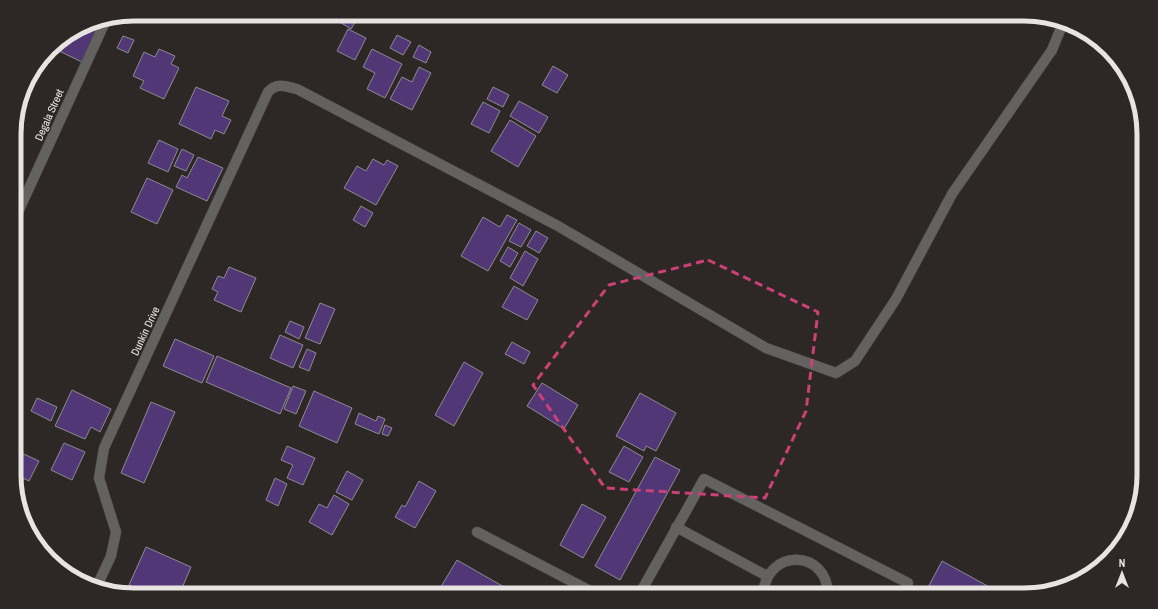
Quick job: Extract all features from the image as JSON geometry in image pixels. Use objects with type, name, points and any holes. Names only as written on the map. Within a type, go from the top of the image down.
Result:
[{"type":"street","name":"Degala Street","points":[[21,205],[104,25]]},
{"type":"street","name":"Dunkin Drive","points":[[99,582],[110,556],[116,532],[99,478],[104,448],[268,92],[273,86],[280,84],[297,89],[558,226],[766,348],[836,373],[855,361],[896,299],[952,194],[1052,50],[1061,28]]},
{"type":"street","points":[[643,588],[704,479],[908,583]]},
{"type":"street","points":[[676,527],[767,576]]},
{"type":"street","points":[[477,532],[585,588]]},
{"type":"street","points":[[763,588],[767,576],[774,567],[784,561],[796,559],[807,561],[817,567],[824,576],[828,588]]},
{"type":"highlighted area","points":[[708,260],[818,312],[806,411],[765,498],[605,488],[533,385],[609,285]]},
{"type":"building","points":[[338,21],[356,21],[351,29]]},
{"type":"building","points":[[99,27],[82,62],[58,51],[71,40]]},
{"type":"building","points":[[348,29],[366,38],[355,60],[337,51]]},
{"type":"building","points":[[397,35],[411,42],[403,55],[390,48]]},
{"type":"building","points":[[123,36],[134,40],[128,53],[117,48]]},
{"type":"building","points":[[419,45],[431,52],[426,63],[413,57]]},
{"type":"building","points":[[159,49],[175,56],[171,64],[179,68],[164,99],[140,88],[144,81],[133,76],[144,52],[155,57]]},
{"type":"building","points":[[372,49],[402,64],[385,98],[367,89],[375,73],[363,67]]},
{"type":"building","points":[[553,66],[568,75],[557,93],[542,85]]},
{"type":"building","points":[[419,67],[431,73],[412,110],[390,99],[402,77],[412,82]]},
{"type":"building","points":[[196,87],[229,101],[222,116],[231,120],[224,134],[215,130],[211,139],[179,124]]},
{"type":"building","points":[[493,87],[509,95],[503,107],[487,99]]},
{"type":"building","points":[[519,101],[548,117],[539,133],[510,116]]},
{"type":"building","points":[[483,102],[500,111],[489,133],[471,124]]},
{"type":"building","points":[[510,120],[536,136],[518,167],[491,151]]},
{"type":"building","points":[[159,140],[178,149],[168,172],[148,163]]},
{"type":"building","points":[[182,149],[194,155],[186,171],[174,166]]},
{"type":"building","points":[[198,157],[223,168],[207,201],[176,187],[182,175],[187,178]]},
{"type":"building","points":[[373,159],[384,165],[387,160],[398,166],[376,205],[344,188],[357,166],[366,171]]},
{"type":"building","points":[[147,178],[173,190],[157,224],[131,212]]},
{"type":"building","points":[[361,206],[373,213],[365,227],[353,220]]},
{"type":"building","points":[[507,215],[517,220],[488,271],[461,256],[483,217],[500,227]]},
{"type":"building","points":[[519,223],[531,230],[521,247],[509,241]]},
{"type":"building","points":[[536,231],[548,238],[539,253],[527,246]]},
{"type":"building","points":[[508,247],[518,253],[510,267],[500,261]]},
{"type":"building","points":[[525,251],[538,259],[523,286],[510,278]]},
{"type":"building","points":[[229,267],[256,278],[241,312],[214,300],[218,292],[212,289],[218,276],[224,278]]},
{"type":"building","points":[[514,286],[538,300],[527,320],[502,307]]},
{"type":"building","points":[[320,303],[335,309],[320,344],[305,338]]},
{"type":"building","points":[[290,321],[304,327],[299,339],[285,332]]},
{"type":"building","points":[[280,335],[303,345],[293,368],[270,358]]},
{"type":"building","points":[[175,339],[214,356],[202,383],[163,366]]},
{"type":"building","points":[[512,342],[530,352],[524,364],[505,354]]},
{"type":"building","points":[[307,349],[316,353],[309,371],[299,367]]},
{"type":"building","points":[[217,356],[291,388],[280,414],[206,382]]},
{"type":"building","points":[[464,362],[483,373],[454,426],[435,415]]},
{"type":"building","points":[[542,383],[578,405],[564,429],[527,406]]},
{"type":"building","points":[[293,386],[306,391],[296,414],[284,409]]},
{"type":"building","points":[[72,390],[111,409],[100,432],[91,427],[85,439],[55,426]]},
{"type":"building","points":[[314,391],[352,408],[337,443],[299,426]]},
{"type":"building","points":[[640,393],[676,413],[656,451],[646,446],[644,451],[616,436]]},
{"type":"building","points":[[37,398],[57,407],[51,421],[31,411]]},
{"type":"building","points":[[151,402],[175,412],[144,483],[121,473]]},
{"type":"building","points":[[359,413],[376,421],[378,416],[385,419],[379,434],[355,424]]},
{"type":"building","points":[[385,425],[392,428],[388,436],[382,434]]},
{"type":"building","points":[[64,443],[85,452],[72,480],[51,470]]},
{"type":"building","points":[[287,446],[315,458],[303,485],[287,478],[293,465],[281,460]]},
{"type":"building","points":[[624,446],[643,457],[629,482],[609,472]]},
{"type":"building","points":[[21,453],[39,461],[29,481],[21,477]]},
{"type":"building","points":[[655,457],[680,470],[620,580],[595,566]]},
{"type":"building","points":[[347,471],[363,480],[352,500],[336,492]]},
{"type":"building","points":[[275,478],[287,484],[278,506],[266,500]]},
{"type":"building","points":[[419,481],[436,491],[415,528],[395,517],[402,505],[405,507]]},
{"type":"building","points":[[334,495],[349,504],[332,535],[309,522],[319,504],[327,508]]},
{"type":"building","points":[[582,504],[606,517],[583,558],[560,545]]},
{"type":"building","points":[[146,547],[191,567],[182,588],[136,588],[129,585]]},
{"type":"building","points":[[457,560],[506,588],[440,588]]},
{"type":"building","points":[[942,561],[991,588],[928,588]]}]
